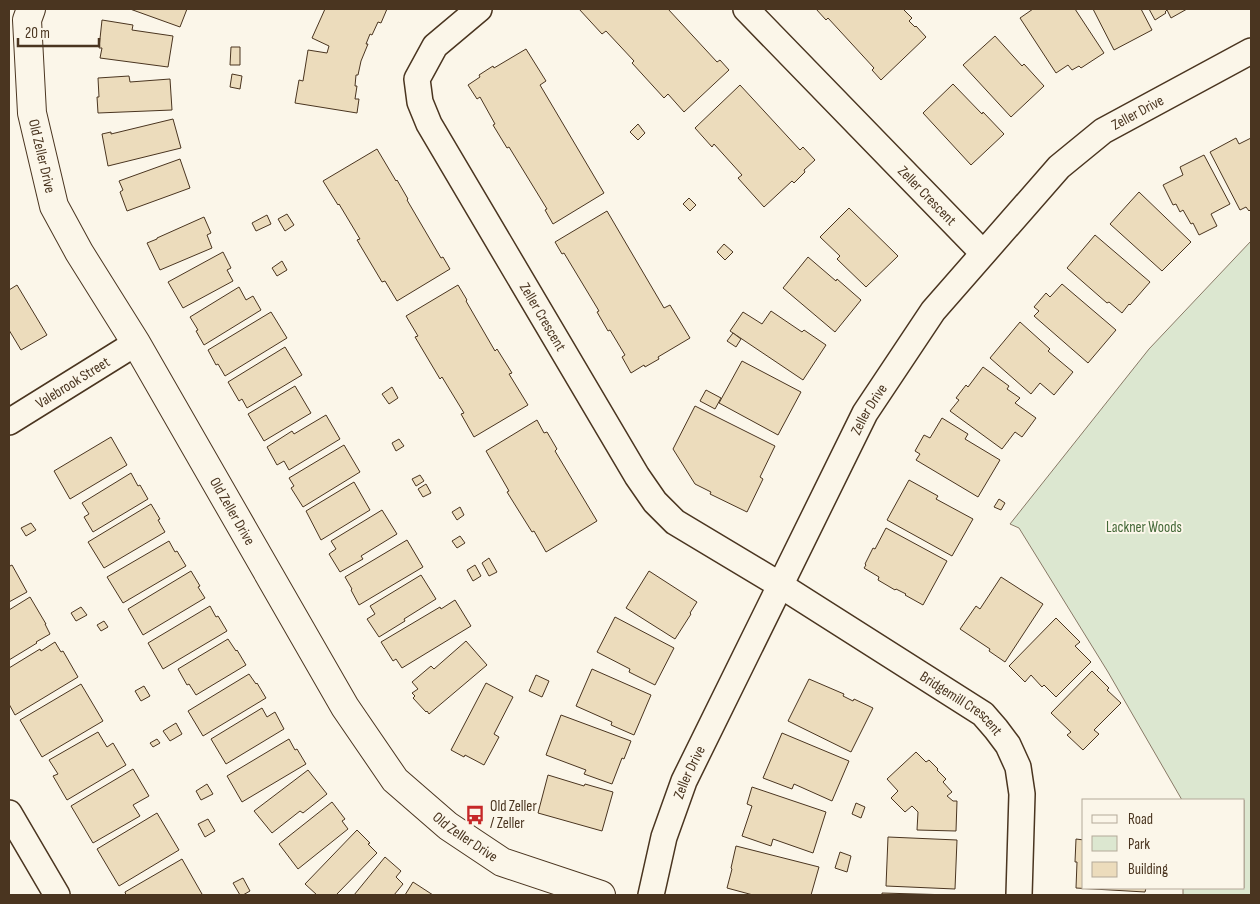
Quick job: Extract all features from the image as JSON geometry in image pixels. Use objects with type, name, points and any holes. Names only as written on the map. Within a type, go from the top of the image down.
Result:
[{"type":"street","name":"Old Zeller Drive","points":[[31,9],[27,20],[32,113],[54,206],[79,252],[136,343],[345,707],[395,780],[448,826],[502,862],[601,895]]},
{"type":"street","name":"Zeller Crescent","points":[[479,9],[435,46],[417,79],[420,102],[429,124],[655,502],[675,522],[780,585]]},
{"type":"street","name":"Zeller Crescent","points":[[746,9],[983,253]]},
{"type":"street","name":"Zeller Drive","points":[[651,895],[664,837],[684,781],[865,414],[933,311],[1059,167],[1103,131],[1251,51]]},
{"type":"street","name":"Valebrook Street","points":[[9,422],[136,343]]},
{"type":"street","name":"Bridgemill Crescent","points":[[780,585],[983,714],[996,729],[1008,746],[1018,768],[1022,794],[1018,895]]},
{"type":"street","points":[[12,826],[57,895]]},
{"type":"green space","name":"Lackner Woods","points":[[1251,241],[1251,895],[1183,895],[1183,889],[1245,889],[1245,799],[1181,799],[1108,672],[1019,528],[1010,524],[1149,349]]},
{"type":"building","points":[[130,9],[187,9],[180,27]]},
{"type":"building","points":[[325,9],[387,9],[381,23],[378,22],[372,35],[370,34],[358,75],[356,75],[355,99],[359,99],[357,113],[295,103],[299,80],[303,81],[308,50],[327,53],[329,46],[312,38]]},
{"type":"building","points":[[579,9],[668,9],[717,62],[720,60],[729,70],[684,112],[668,94],[664,98],[632,63],[634,61],[606,31],[602,34]]},
{"type":"building","points":[[816,9],[903,9],[912,18],[909,21],[926,37],[881,80],[872,70],[874,68],[828,18],[826,20]]},
{"type":"building","points":[[1033,9],[1075,9],[1104,53],[1081,68],[1079,66],[1072,70],[1068,65],[1056,73],[1020,18]]},
{"type":"building","points":[[1093,9],[1141,9],[1152,30],[1114,50]]},
{"type":"building","points":[[1149,9],[1187,9],[1171,18],[1167,10],[1166,13],[1155,20]]},
{"type":"building","points":[[102,20],[133,25],[132,30],[173,36],[168,67],[100,58],[102,48],[99,48]]},
{"type":"building","points":[[995,36],[1022,66],[1024,64],[1044,86],[1011,117],[963,65]]},
{"type":"building","points":[[231,47],[240,47],[240,65],[230,65]]},
{"type":"building","points":[[526,49],[546,81],[540,85],[604,193],[553,224],[545,210],[547,209],[509,147],[507,148],[493,125],[495,124],[480,97],[477,99],[468,85],[493,66],[494,68]]},
{"type":"building","points":[[232,74],[242,76],[240,89],[230,87]]},
{"type":"building","points":[[129,76],[130,82],[170,79],[172,110],[98,113],[98,78]]},
{"type":"building","points":[[953,84],[1004,134],[971,165],[923,113]]},
{"type":"building","points":[[740,85],[800,150],[803,147],[815,160],[794,183],[792,181],[764,207],[738,178],[742,175],[714,144],[712,147],[695,128]]},
{"type":"building","points":[[173,119],[181,148],[108,166],[102,134],[111,132],[111,134]]},
{"type":"building","points":[[638,124],[645,133],[638,140],[630,132]]},
{"type":"building","points":[[1236,138],[1239,144],[1251,138],[1251,209],[1249,211],[1246,207],[1240,210],[1210,152]]},
{"type":"building","points":[[377,149],[397,180],[441,258],[443,257],[450,269],[397,301],[385,281],[382,282],[357,240],[360,239],[323,181]]},
{"type":"building","points":[[1204,155],[1230,204],[1211,214],[1217,226],[1199,235],[1183,210],[1180,212],[1176,204],[1173,205],[1163,185],[1183,175],[1180,167]]},
{"type":"building","points":[[180,159],[190,188],[127,211],[120,192],[123,190],[119,181]]},
{"type":"building","points":[[1139,192],[1191,242],[1162,271],[1110,224]]},
{"type":"building","points":[[689,198],[696,205],[690,211],[683,204]]},
{"type":"building","points":[[849,208],[898,256],[866,287],[837,259],[840,256],[820,237]]},
{"type":"building","points":[[607,211],[664,308],[670,305],[690,338],[658,357],[659,359],[631,373],[622,357],[625,355],[610,330],[608,331],[597,312],[599,311],[564,253],[562,254],[555,242]]},
{"type":"building","points":[[287,214],[294,225],[285,231],[278,219]]},
{"type":"building","points":[[267,215],[271,224],[256,231],[252,223]]},
{"type":"building","points":[[204,217],[211,233],[207,235],[212,248],[160,270],[147,243]]},
{"type":"building","points":[[1095,235],[1150,282],[1122,313],[1109,302],[1107,303],[1067,268]]},
{"type":"building","points":[[724,244],[733,252],[725,260],[717,252]]},
{"type":"building","points":[[223,252],[231,268],[227,270],[233,281],[183,308],[168,282]]},
{"type":"building","points":[[808,257],[861,300],[835,332],[783,288]]},
{"type":"building","points":[[282,261],[287,270],[277,276],[272,268]]},
{"type":"building","points":[[1062,284],[1116,330],[1088,363],[1034,316],[1039,311],[1034,307],[1046,293],[1050,297]]},
{"type":"building","points":[[17,285],[47,335],[21,350],[9,330],[9,290]]},
{"type":"building","points":[[458,285],[495,351],[497,349],[512,373],[509,374],[528,405],[474,437],[461,414],[464,413],[442,377],[440,379],[415,337],[418,336],[406,316]]},
{"type":"building","points":[[239,287],[246,300],[253,296],[261,310],[204,345],[190,317]]},
{"type":"building","points":[[771,311],[802,332],[804,330],[826,345],[803,380],[730,331],[743,312],[762,324]]},
{"type":"building","points":[[271,312],[287,338],[225,376],[218,364],[216,365],[208,350]]},
{"type":"building","points":[[1020,322],[1050,349],[1048,351],[1073,372],[1054,395],[1040,383],[1031,394],[990,358]]},
{"type":"building","points":[[733,333],[741,339],[736,347],[727,341]]},
{"type":"building","points":[[285,347],[302,375],[247,408],[242,399],[239,401],[228,382]]},
{"type":"building","points":[[742,361],[801,392],[778,435],[719,403]]},
{"type":"building","points":[[983,367],[1009,386],[1007,389],[1020,398],[1015,403],[1036,418],[1022,437],[1015,432],[1002,449],[950,411],[959,400],[956,398],[966,385],[968,387]]},
{"type":"building","points":[[295,386],[311,413],[264,441],[248,414]]},
{"type":"building","points":[[392,387],[398,398],[389,404],[382,394]]},
{"type":"building","points":[[706,390],[721,398],[715,409],[700,401]]},
{"type":"building","points":[[695,406],[775,446],[760,477],[763,479],[747,512],[710,494],[711,492],[695,484],[673,449]]},
{"type":"building","points":[[326,415],[340,439],[289,470],[284,461],[277,465],[267,447],[292,431],[294,434]]},
{"type":"building","points":[[942,418],[968,434],[965,439],[1000,460],[978,497],[916,460],[920,454],[915,451],[924,435],[930,438]]},
{"type":"building","points":[[537,420],[544,433],[547,432],[557,449],[555,451],[597,521],[546,552],[507,492],[509,491],[486,451]]},
{"type":"building","points":[[111,437],[127,465],[70,499],[54,471]]},
{"type":"building","points":[[399,439],[404,446],[396,451],[392,443]]},
{"type":"building","points":[[344,445],[360,472],[303,507],[291,488],[294,486],[289,478]]},
{"type":"building","points":[[131,473],[148,499],[93,532],[84,517],[89,514],[82,503]]},
{"type":"building","points":[[420,475],[424,481],[416,486],[412,479]]},
{"type":"building","points":[[909,480],[938,496],[936,499],[973,519],[952,556],[887,520]]},
{"type":"building","points":[[354,482],[370,510],[321,540],[306,511]]},
{"type":"building","points":[[426,484],[431,493],[423,497],[418,489]]},
{"type":"building","points":[[999,499],[1005,503],[1001,510],[994,507]]},
{"type":"building","points":[[151,504],[165,532],[104,568],[88,542]]},
{"type":"building","points":[[460,507],[464,515],[457,520],[452,512]]},
{"type":"building","points":[[382,510],[397,534],[361,556],[363,559],[340,572],[329,554],[336,549],[331,541]]},
{"type":"building","points":[[31,523],[36,530],[26,536],[21,528]]},
{"type":"building","points":[[886,528],[947,561],[923,605],[878,580],[879,577],[864,568],[873,548],[875,549]]},
{"type":"building","points":[[460,536],[465,543],[457,548],[452,541]]},
{"type":"building","points":[[407,540],[423,567],[359,605],[345,577]]},
{"type":"building","points":[[169,541],[186,566],[123,603],[107,577]]},
{"type":"building","points":[[489,558],[497,572],[489,576],[482,563]]},
{"type":"building","points":[[9,564],[10,566],[12,565],[27,592],[9,602]]},
{"type":"building","points":[[475,565],[481,576],[473,581],[467,570]]},
{"type":"building","points":[[191,571],[205,598],[143,635],[128,609]]},
{"type":"building","points":[[649,571],[697,602],[675,639],[626,608]]},
{"type":"building","points":[[421,575],[436,599],[379,637],[367,619],[375,614],[370,606]]},
{"type":"building","points":[[1001,577],[1043,604],[1005,662],[989,651],[990,649],[960,629],[976,606],[980,609]]},
{"type":"building","points":[[30,597],[50,634],[9,660],[9,610]]},
{"type":"building","points":[[455,600],[471,626],[402,668],[396,659],[393,661],[381,642]]},
{"type":"building","points":[[210,606],[227,631],[163,669],[148,643]]},
{"type":"building","points":[[81,607],[87,615],[76,621],[71,613]]},
{"type":"building","points":[[615,617],[674,648],[655,685],[629,672],[630,669],[597,652]]},
{"type":"building","points":[[1056,618],[1080,642],[1075,646],[1091,662],[1056,697],[1044,685],[1042,687],[1031,675],[1025,682],[1009,666]]},
{"type":"building","points":[[104,621],[108,627],[101,631],[97,625]]},
{"type":"building","points":[[228,639],[246,665],[196,695],[189,684],[187,685],[178,669]]},
{"type":"building","points":[[466,641],[487,665],[429,714],[413,698],[415,696],[412,693],[418,689],[412,682],[431,666],[434,669]]},
{"type":"building","points":[[55,642],[61,652],[63,651],[78,677],[15,715],[9,704],[9,668]]},
{"type":"building","points":[[592,669],[651,695],[634,735],[611,725],[612,722],[576,706]]},
{"type":"building","points":[[1092,671],[1109,688],[1107,690],[1121,703],[1094,730],[1099,734],[1083,750],[1067,735],[1071,732],[1051,713]]},
{"type":"building","points":[[249,674],[266,698],[203,736],[188,711]]},
{"type":"building","points":[[536,675],[549,681],[542,697],[529,691]]},
{"type":"building","points":[[809,679],[844,694],[843,696],[853,701],[854,699],[873,708],[851,752],[788,721]]},
{"type":"building","points":[[486,683],[513,697],[494,734],[499,737],[484,765],[451,750]]},
{"type":"building","points":[[81,684],[103,721],[42,757],[20,720]]},
{"type":"building","points":[[144,686],[150,696],[141,701],[135,691]]},
{"type":"building","points":[[262,708],[267,717],[275,712],[284,729],[226,764],[211,739]]},
{"type":"building","points":[[561,715],[631,741],[612,784],[584,774],[586,770],[546,755]]},
{"type":"building","points":[[176,723],[182,734],[170,741],[163,731]]},
{"type":"building","points":[[98,732],[107,747],[113,743],[126,765],[67,800],[53,776],[58,774],[49,760]]},
{"type":"building","points":[[782,733],[849,761],[832,801],[794,784],[792,789],[763,778]]},
{"type":"building","points":[[157,739],[160,743],[153,747],[150,743]]},
{"type":"building","points":[[289,739],[306,764],[242,802],[227,776]]},
{"type":"building","points":[[916,752],[926,762],[929,760],[946,779],[943,782],[952,792],[947,796],[953,801],[957,801],[956,831],[917,830],[918,812],[912,806],[905,812],[891,798],[898,791],[887,779]]},
{"type":"building","points":[[133,769],[149,796],[133,805],[140,816],[93,843],[71,806]]},
{"type":"building","points":[[308,770],[327,794],[303,813],[300,811],[272,833],[254,811]]},
{"type":"building","points":[[548,775],[584,786],[585,784],[613,792],[602,831],[538,813]]},
{"type":"building","points":[[207,784],[213,794],[201,800],[196,791]]},
{"type":"building","points":[[752,787],[826,812],[813,853],[773,839],[771,846],[742,836],[752,806],[747,804]]},
{"type":"building","points":[[332,802],[345,819],[342,821],[348,829],[298,869],[279,844]]},
{"type":"building","points":[[856,803],[865,807],[861,818],[852,814]]},
{"type":"building","points":[[157,813],[179,850],[119,886],[97,849]]},
{"type":"building","points":[[208,819],[215,831],[205,837],[198,824]]},
{"type":"building","points":[[357,830],[377,853],[336,895],[317,895],[305,884]]},
{"type":"building","points":[[888,837],[957,840],[955,889],[886,886]]},
{"type":"building","points":[[1076,839],[1082,840],[1082,888],[1076,888],[1077,862],[1075,862]]},
{"type":"building","points":[[736,846],[819,867],[811,895],[753,895],[727,888]]},
{"type":"building","points":[[840,852],[851,856],[847,872],[835,868]]},
{"type":"building","points":[[385,857],[401,871],[396,877],[403,884],[394,895],[354,895]]},
{"type":"building","points":[[182,859],[202,894],[126,895],[125,892]]},
{"type":"building","points":[[243,878],[250,891],[240,895],[233,883]]},
{"type":"building","points":[[413,882],[433,895],[405,895]]},
{"type":"building","points":[[1093,889],[1146,889],[1145,892]]},
{"type":"building","points":[[882,893],[952,895],[882,895]]},
{"type":"place","name":"Old Zeller / Zeller","points":[[475,815]]}]
